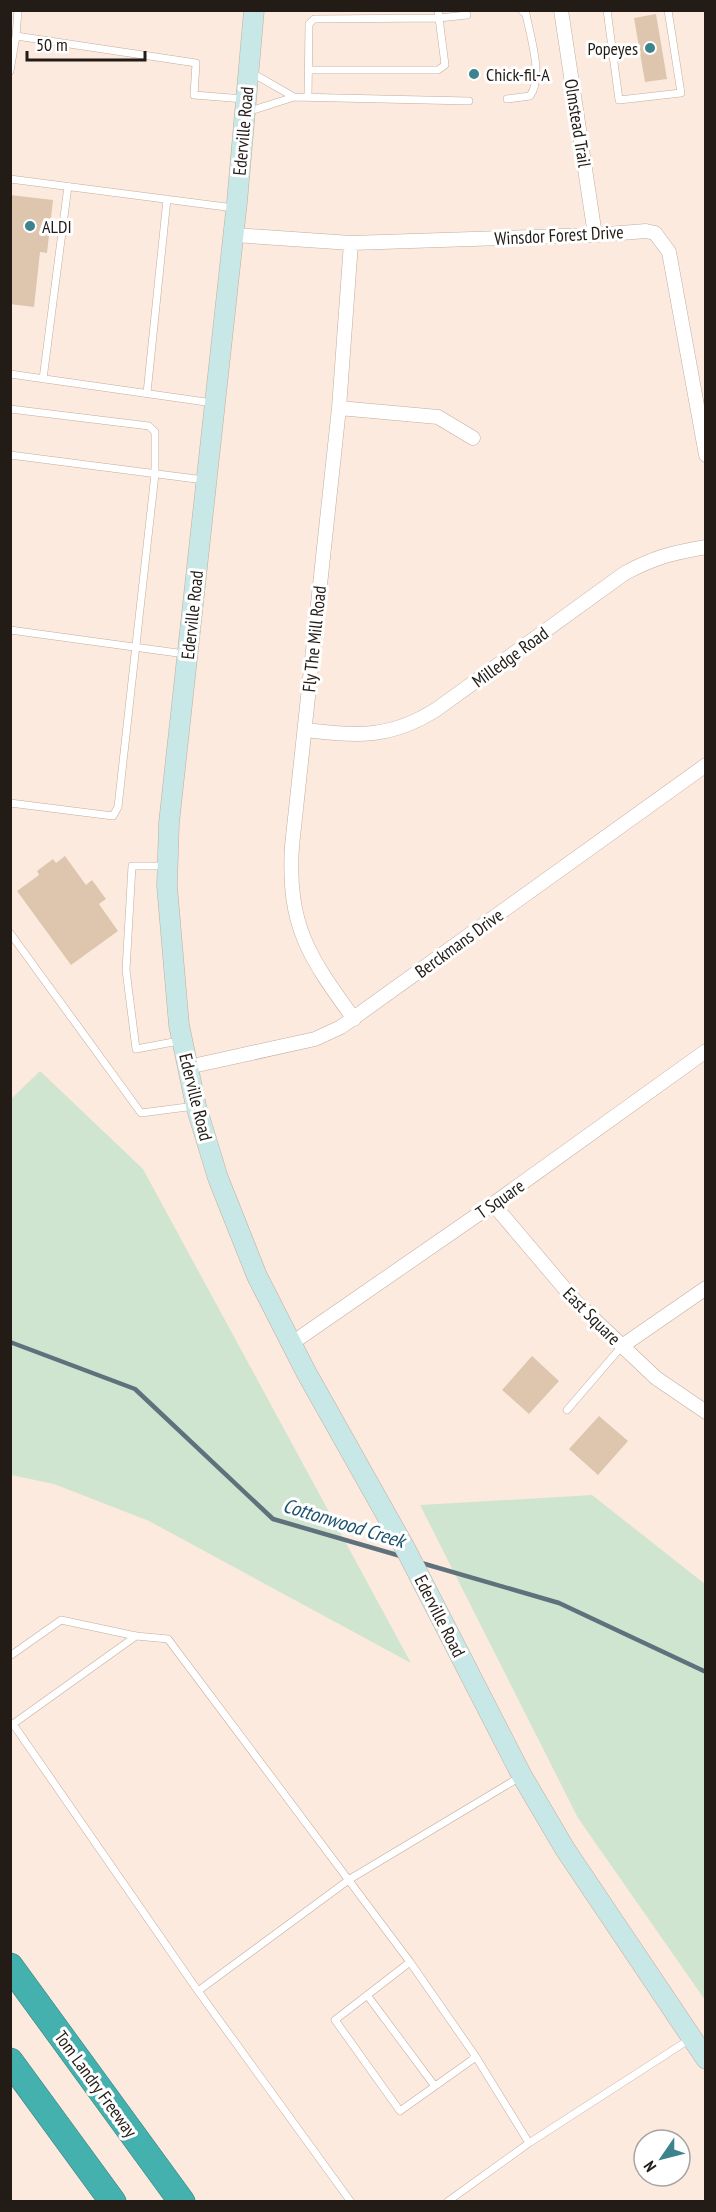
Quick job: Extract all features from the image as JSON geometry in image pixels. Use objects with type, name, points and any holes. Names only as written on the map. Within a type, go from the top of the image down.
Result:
[{"type":"highway","name":"Tom Landry Freeway","points":[[10,1966],[182,2202]]},
{"type":"highway","points":[[10,2061],[113,2202]]},
{"type":"highway","points":[[89,2074],[193,2202]]},
{"type":"highway","points":[[31,2090],[103,2202]]},
{"type":"street","name":"Ederville Road","points":[[254,10],[234,235],[169,823],[170,930],[179,1025],[196,1106],[218,1178],[257,1276],[362,1470],[522,1776],[565,1849],[705,2060]]},
{"type":"street","name":"Olmstead Trail","points":[[561,10],[596,235]]},
{"type":"street","name":"Winsdor Forest Drive","points":[[234,235],[351,243],[596,235],[646,231],[655,233],[669,252],[705,455]]},
{"type":"street","name":"Fly The Mill Road","points":[[351,243],[339,408],[291,867],[294,907],[309,951],[320,971],[354,1019]]},
{"type":"street","points":[[339,408],[438,417],[473,438]]},
{"type":"street","name":"Milledge Road","points":[[305,730],[351,735],[376,734],[415,723],[437,710],[625,573],[667,554],[705,547]]},
{"type":"street","name":"Berckmans Drive","points":[[188,1067],[315,1039],[354,1019],[705,765]]},
{"type":"street","name":"T Square","points":[[292,1343],[494,1204],[705,1051]]},
{"type":"street","name":"East Square","points":[[494,1204],[577,1304],[656,1378],[705,1412]]},
{"type":"street","points":[[622,1346],[705,1288]]},
{"type":"lane","points":[[10,71],[18,10]]},
{"type":"lane","points":[[507,99],[530,96],[535,89],[535,62],[526,14],[521,10]]},
{"type":"lane","points":[[608,10],[619,100],[681,93],[668,10]]},
{"type":"lane","points":[[308,70],[438,70],[445,65],[438,14]]},
{"type":"lane","points":[[308,98],[309,24],[314,19],[467,15]]},
{"type":"lane","points":[[16,36],[196,63],[194,95],[245,106],[294,97],[470,101]]},
{"type":"lane","points":[[249,70],[294,97]]},
{"type":"lane","points":[[10,179],[236,208]]},
{"type":"lane","points":[[44,379],[68,186]]},
{"type":"lane","points":[[147,393],[167,199]]},
{"type":"lane","points":[[10,374],[215,403]]},
{"type":"lane","points":[[10,410],[149,426],[155,432],[155,474],[118,807],[113,816],[10,803]]},
{"type":"lane","points":[[10,455],[207,480]]},
{"type":"lane","points":[[10,630],[188,654]]},
{"type":"lane","points":[[168,866],[132,866],[126,970],[135,1049],[182,1041]]},
{"type":"lane","points":[[10,933],[141,1113],[196,1106]]},
{"type":"lane","points":[[567,1410],[622,1346]]},
{"type":"lane","points":[[10,1656],[61,1620],[135,1636],[168,1639],[410,1962],[476,2058],[529,2142]]},
{"type":"lane","points":[[135,1636],[12,1722],[198,1991],[351,2202]]},
{"type":"lane","points":[[198,1991],[350,1879],[522,1776]]},
{"type":"lane","points":[[410,1962],[335,2020],[400,2111],[434,2085],[476,2058]]},
{"type":"lane","points":[[367,1995],[434,2085]]},
{"type":"lane","points":[[447,2202],[529,2142],[690,2039]]},
{"type":"green space","points":[[40,1071],[143,1169],[411,1663],[149,1521],[54,1484],[11,1475],[11,1099]]},
{"type":"green space","points":[[592,1495],[705,1584],[705,2000],[578,1818],[420,1505]]},
{"type":"building","name":"Popeyes","points":[[656,14],[667,79],[645,82],[634,18]]},
{"type":"building","name":"ALDI","points":[[10,195],[53,200],[47,253],[40,252],[34,307],[10,304]]},
{"type":"building","points":[[65,856],[86,885],[92,880],[106,899],[99,904],[118,931],[71,965],[17,891],[39,875],[37,871],[53,859],[56,863]]},
{"type":"building","points":[[532,1356],[559,1381],[529,1414],[502,1390]]},
{"type":"building","points":[[599,1416],[628,1441],[598,1475],[569,1449]]},
{"type":"waterway","name":"Cottonwood Creek","points":[[10,1342],[135,1389],[273,1519],[404,1557]]},
{"type":"waterway","name":"Cottonwood Creek","points":[[418,1562],[559,1603],[706,1672]]},
{"type":"place","name":"Popeyes","points":[[650,48]]},
{"type":"place","name":"Chick-fil-A","points":[[474,74]]},
{"type":"place","name":"ALDI","points":[[30,226]]}]
